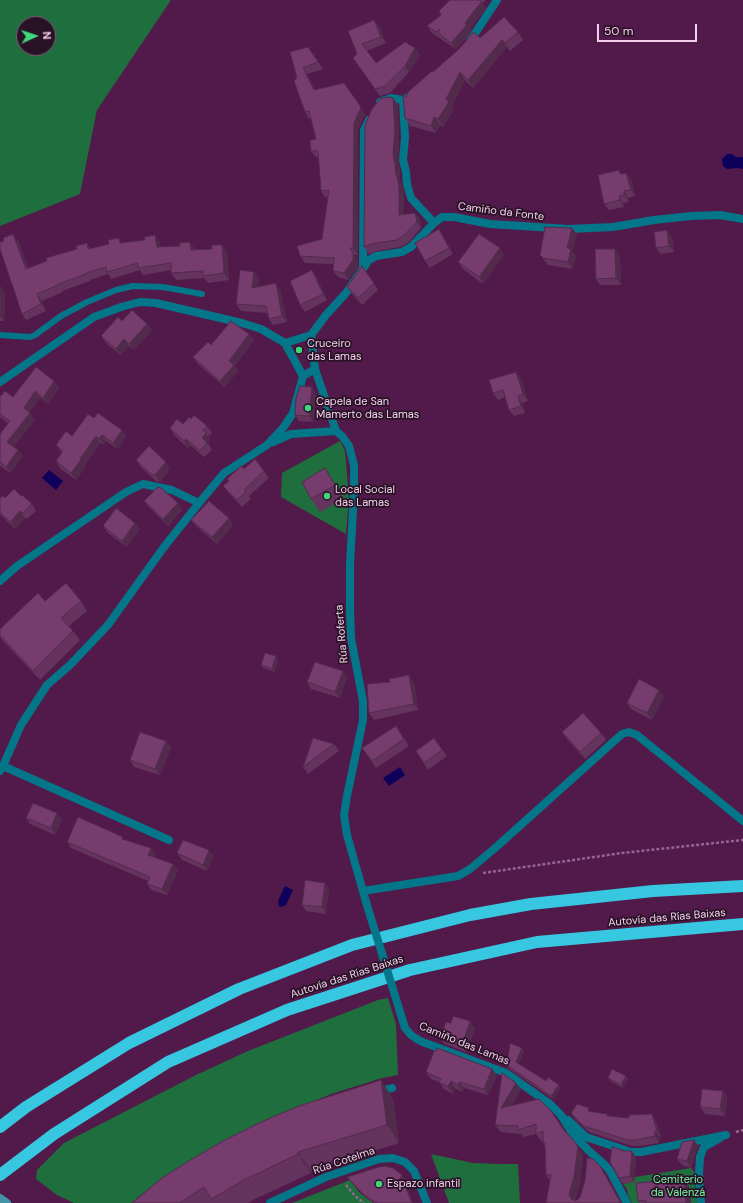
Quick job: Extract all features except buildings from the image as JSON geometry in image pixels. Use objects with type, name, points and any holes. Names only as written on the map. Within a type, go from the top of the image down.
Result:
[{"type":"highway","points":[[0,1127],[26,1107],[129,1043],[239,989],[352,945],[470,915],[531,904],[653,891],[743,886]]},
{"type":"highway","name":"Autovía das Rías Baixas","points":[[0,1175],[54,1134],[168,1062],[287,1010],[410,970],[538,942],[743,924]]},
{"type":"street","points":[[465,48],[475,36],[497,0]]},
{"type":"street","points":[[363,266],[364,130],[374,110],[381,101],[391,98],[403,100],[419,89]]},
{"type":"street","points":[[403,100],[405,138],[403,160],[407,184],[411,198],[434,223]]},
{"type":"street","name":"Camiño da Fonte","points":[[311,334],[346,293],[363,266],[369,260],[376,256],[402,252],[411,248],[434,223],[442,217],[454,217],[490,224],[569,229],[613,227],[654,220],[720,214],[743,219]]},
{"type":"street","points":[[0,382],[94,317],[121,306],[140,302],[156,303],[242,323],[261,329],[284,343],[303,376]]},
{"type":"street","points":[[284,343],[311,334]]},
{"type":"street","name":"Rúa Roferta","points":[[311,334],[315,369],[336,431],[342,436],[349,446],[354,465],[350,565],[351,638],[363,701],[363,720],[344,815],[347,835],[366,902]]},
{"type":"street","points":[[267,445],[283,428],[293,413],[303,376],[315,369]]},
{"type":"street","points":[[169,840],[2,769],[21,725],[47,685],[70,665],[108,624],[164,547],[224,473],[267,445],[291,434],[336,431]]},
{"type":"street","points":[[0,580],[17,566],[120,496],[143,484],[172,490],[199,503]]},
{"type":"street","points":[[363,891],[458,876],[470,869],[622,734],[629,732],[637,735],[743,821]]},
{"type":"street","name":"Camiño das Lamas","points":[[366,902],[405,1028],[411,1035],[420,1041],[506,1073],[550,1104],[561,1115],[588,1155],[610,1171],[627,1203]]},
{"type":"street","points":[[369,1093],[392,1088]]},
{"type":"street","points":[[561,1115],[586,1137],[631,1152],[641,1152],[726,1135],[704,1147],[700,1156],[699,1173],[701,1203]]},
{"type":"street","name":"Rúa Cotelma","points":[[270,1203],[326,1177],[379,1159],[393,1158],[405,1162],[414,1171],[427,1203]]},
{"type":"street","points":[[0,1198],[7,1203]]},
{"type":"lane","points":[[0,335],[30,337],[61,316],[87,302],[116,290],[133,286],[163,287],[202,294]]},
{"type":"path","points":[[482,873],[622,853],[743,840]]},
{"type":"path","points":[[346,1184],[355,1196],[364,1203]]},
{"type":"green space","points":[[0,0],[171,0],[97,110],[80,194],[0,226]]},
{"type":"green space","points":[[340,441],[345,451],[349,498],[346,534],[281,497],[282,473]]},
{"type":"green space","points":[[388,998],[396,1024],[398,1075],[382,1078],[331,1094],[232,1136],[149,1189],[131,1203],[74,1203],[57,1195],[36,1179],[37,1170],[64,1143],[196,1075],[248,1051],[378,1000]]},
{"type":"green space","points":[[431,1154],[473,1163],[518,1164],[520,1203],[449,1203]]},
{"type":"green space","name":"Cemiterio da Valenzá","points":[[691,1168],[694,1172],[697,1203],[632,1203],[627,1189],[623,1184],[634,1182],[635,1177]]},
{"type":"green space","points":[[350,1180],[360,1193],[373,1203],[292,1203]]},
{"type":"shaded area","points":[[727,154],[732,154],[736,157],[743,157],[743,169],[727,169],[723,166],[722,159]]},
{"type":"shaded area","points":[[49,470],[63,481],[56,490],[42,478]]},
{"type":"shaded area","points":[[400,767],[405,775],[389,786],[383,778]]},
{"type":"shaded area","points":[[285,886],[293,890],[286,905],[281,907],[279,906],[278,901]]},
{"type":"place","name":"Cruceiro das Lamas","points":[[299,350]]},
{"type":"place","name":"Capela de San Mamerto das Lamas","points":[[308,408]]},
{"type":"place","name":"Local Social das Lamas","points":[[327,496]]},
{"type":"place","name":"Espazo infantil","points":[[379,1184]]}]
